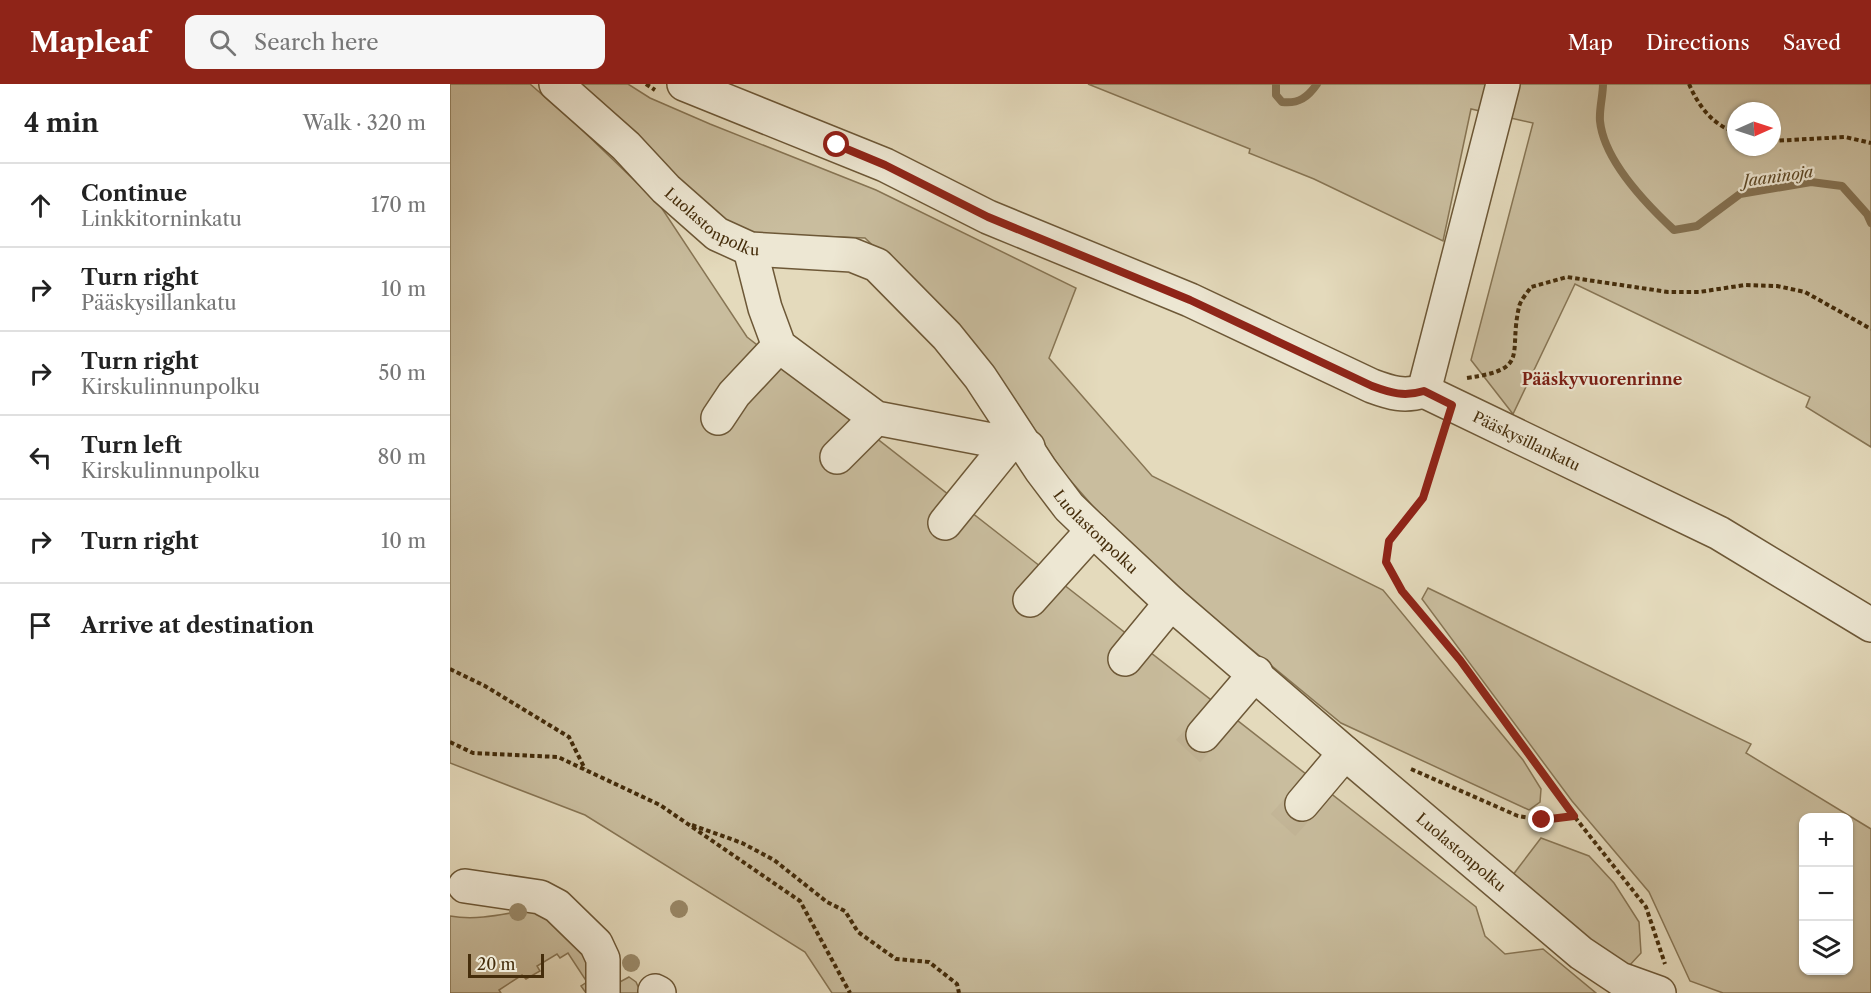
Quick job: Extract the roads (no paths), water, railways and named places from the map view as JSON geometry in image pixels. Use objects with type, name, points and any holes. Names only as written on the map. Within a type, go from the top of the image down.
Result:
[{"type":"street","name":"Luolastonpolku","points":[[556,84],[626,146],[666,189],[717,234],[750,249],[852,255],[877,265],[947,336],[980,376],[1018,446],[1069,507],[1171,603],[1256,673],[1345,753],[1581,953],[1620,979],[1663,980]]},
{"type":"street","points":[[684,84],[885,165],[988,217],[1190,300],[1372,386],[1394,394],[1408,396],[1444,392],[1494,121],[1503,84]]},
{"type":"street","points":[[750,249],[765,308],[779,346],[876,417],[1018,446]]},
{"type":"street","points":[[720,404],[779,346]]},
{"type":"street","name":"Pääskysillankatu","points":[[1444,392],[1719,533],[1871,625]]},
{"type":"street","points":[[837,457],[876,417]]},
{"type":"street","points":[[945,523],[1018,446]]},
{"type":"street","points":[[1030,600],[1093,530]]},
{"type":"street","points":[[1125,659],[1171,603]]},
{"type":"street","points":[[1203,735],[1256,673]]},
{"type":"street","points":[[1302,804],[1345,753]]},
{"type":"street","points":[[465,886],[540,897],[557,906],[596,944],[603,959],[603,993]]},
{"type":"waterway","name":"Jaaninoja","points":[[1276,84],[1276,95],[1282,102],[1302,99],[1317,84]]},
{"type":"waterway","name":"Jaaninoja","points":[[1603,84],[1600,121],[1609,151],[1639,195],[1674,230],[1697,226],[1740,194],[1811,182],[1842,186],[1867,214],[1871,223]]},
{"type":"tunnel","points":[[1188,751],[1203,735]]},
{"type":"tunnel","points":[[1283,825],[1302,804]]},
{"type":"district","name":"Pääskyvuorenrinne","points":[[1602,379]]}]
